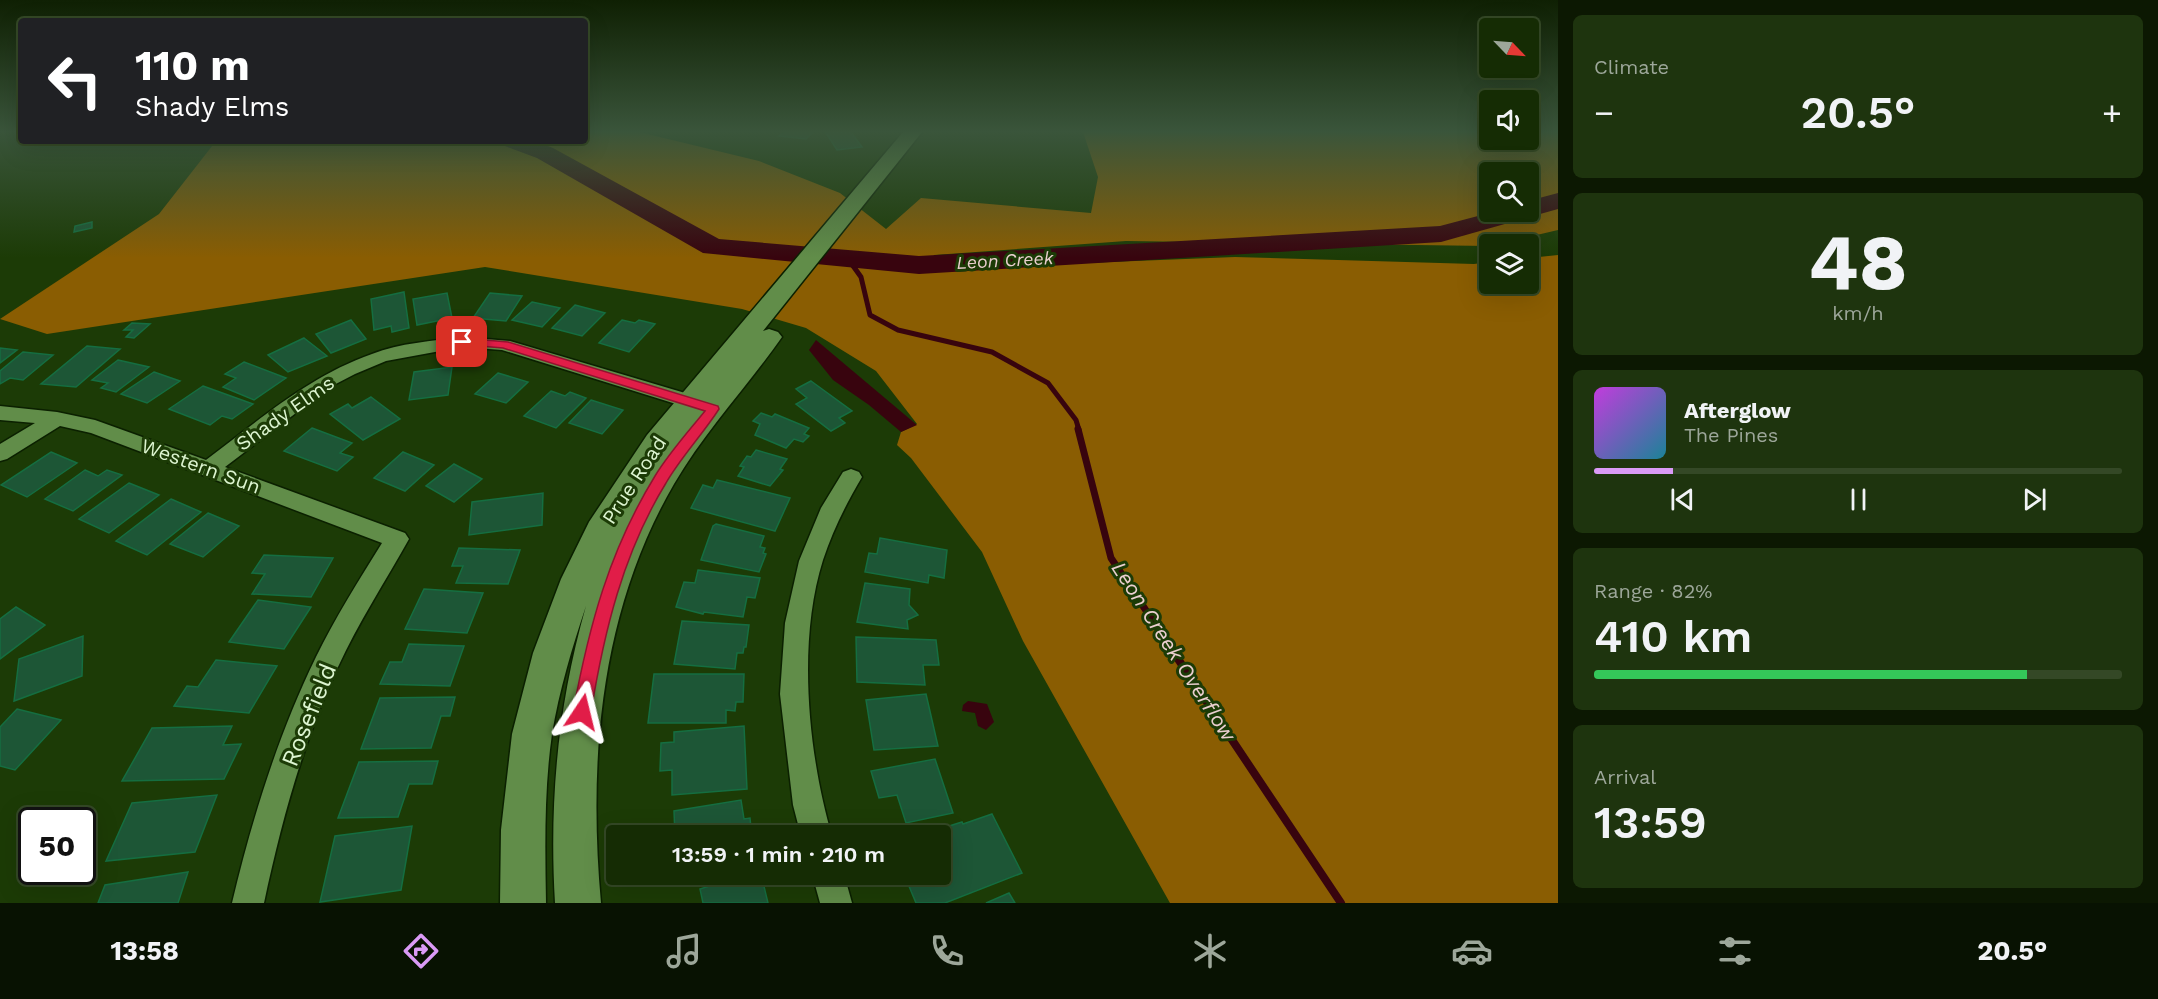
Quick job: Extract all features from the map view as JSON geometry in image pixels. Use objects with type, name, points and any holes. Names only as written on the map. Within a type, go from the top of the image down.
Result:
[{"type":"main road","name":"Prue Road","points":[[523,903],[523,830],[532,734],[552,653],[579,579],[605,522],[634,474],[701,405],[888,174]]},
{"type":"main road","name":"Prue Road","points":[[578,903],[574,821],[579,731],[598,631],[614,574],[642,512],[701,405]]},
{"type":"street","name":"Shady Elms","points":[[208,469],[323,383],[348,370],[380,357],[462,342],[504,345],[701,405]]},
{"type":"street","name":"Western Sun","points":[[0,413],[57,418],[95,427],[397,539]]},
{"type":"street","points":[[0,454],[57,418]]},
{"type":"street","points":[[814,825],[808,805],[794,694],[798,622],[811,561],[832,508],[851,477]]},
{"type":"street","name":"Rosefield","points":[[248,903],[276,801],[308,704],[353,613],[397,539]]},
{"type":"street","points":[[831,885],[836,903]]},
{"type":"shaded area","points":[[190,174],[792,174],[840,193],[886,229],[921,198],[1091,213],[1097,174],[1479,174],[1479,222],[1539,222],[1539,174],[1558,174],[1558,230],[1539,234],[1479,234],[1479,246],[1126,241],[934,255],[931,269],[1235,257],[1479,263],[1479,294],[1539,294],[1539,257],[1558,255],[1558,903],[1170,903],[1023,641],[982,552],[911,458],[897,445],[901,432],[917,424],[876,371],[806,328],[742,309],[485,267],[47,334],[0,319],[159,214]]},
{"type":"shaded area","points":[[816,340],[917,425],[901,432],[869,405],[833,380],[809,350]]},
{"type":"shaded area","points":[[968,701],[987,704],[994,722],[986,730],[978,726],[975,713],[962,711],[963,705]]},
{"type":"building","points":[[92,222],[92,228],[74,232],[75,226]]},
{"type":"building","points":[[404,292],[409,328],[392,332],[391,326],[374,330],[371,299]]},
{"type":"building","points":[[447,293],[452,318],[417,325],[413,299]]},
{"type":"building","points":[[490,293],[522,296],[506,321],[473,318]]},
{"type":"building","points":[[532,302],[560,308],[542,327],[512,320]]},
{"type":"building","points":[[575,305],[605,313],[582,336],[552,328]]},
{"type":"building","points":[[351,320],[366,339],[331,353],[316,334]]},
{"type":"building","points":[[622,320],[635,323],[639,320],[655,324],[629,352],[599,343]]},
{"type":"building","points":[[132,323],[150,324],[134,338],[126,337],[133,330],[124,330]]},
{"type":"building","points":[[304,338],[327,356],[288,372],[268,355]]},
{"type":"building","points":[[87,346],[120,349],[76,387],[41,384]]},
{"type":"building","points":[[0,348],[17,350],[0,363]]},
{"type":"building","points":[[23,352],[53,355],[23,380],[10,378],[0,384],[0,371]]},
{"type":"building","points":[[118,360],[149,367],[116,392],[101,388],[108,383],[92,380]]},
{"type":"building","points":[[244,362],[286,378],[254,400],[223,387],[236,378],[225,374]]},
{"type":"building","points":[[452,367],[448,395],[409,400],[414,372]]},
{"type":"building","points":[[154,372],[180,381],[147,403],[121,394]]},
{"type":"building","points":[[498,373],[528,382],[506,403],[475,394]]},
{"type":"building","points":[[811,381],[852,411],[839,418],[845,423],[831,431],[796,404],[807,398],[796,389]]},
{"type":"building","points":[[203,386],[253,404],[232,419],[222,416],[210,425],[169,409]]},
{"type":"building","points":[[551,391],[565,396],[570,392],[586,398],[556,428],[524,416]]},
{"type":"building","points":[[371,397],[400,419],[363,440],[330,414],[348,404],[352,408]]},
{"type":"building","points":[[591,400],[623,410],[602,434],[569,423]]},
{"type":"building","points":[[761,413],[772,417],[775,414],[809,428],[804,434],[809,436],[803,442],[794,439],[786,448],[755,435],[760,424],[753,421]]},
{"type":"building","points":[[312,428],[352,443],[340,453],[353,457],[337,471],[284,451]]},
{"type":"building","points":[[756,450],[787,459],[780,469],[783,470],[770,486],[738,476],[744,467],[740,466],[747,456],[751,457]]},
{"type":"building","points":[[51,452],[77,463],[27,497],[1,485]]},
{"type":"building","points":[[403,452],[434,465],[405,491],[374,478]]},
{"type":"building","points":[[454,464],[482,479],[454,502],[426,486]]},
{"type":"building","points":[[85,470],[98,476],[107,470],[122,475],[73,511],[45,499]]},
{"type":"building","points":[[717,480],[790,498],[775,531],[691,508],[703,485],[713,488]]},
{"type":"building","points":[[129,483],[159,495],[109,533],[79,519]]},
{"type":"building","points":[[543,493],[542,525],[469,535],[472,502]]},
{"type":"building","points":[[171,499],[201,512],[147,555],[116,541]]},
{"type":"building","points":[[208,513],[239,526],[203,557],[170,544]]},
{"type":"building","points":[[716,524],[764,536],[760,547],[765,548],[763,553],[766,554],[759,572],[701,560],[713,526]]},
{"type":"building","points":[[880,538],[947,550],[944,578],[929,575],[928,583],[865,572],[869,553],[877,554]]},
{"type":"building","points":[[459,548],[520,550],[508,584],[456,583],[463,566],[452,566]]},
{"type":"building","points":[[264,555],[333,558],[311,597],[252,594],[265,574],[252,573]]},
{"type":"building","points":[[698,570],[760,578],[755,598],[747,597],[743,617],[704,612],[703,614],[676,607],[684,582],[695,583]]},
{"type":"building","points":[[865,583],[910,589],[909,605],[918,615],[907,620],[908,629],[857,622]]},
{"type":"building","points":[[424,589],[483,593],[467,633],[405,629]]},
{"type":"building","points":[[258,600],[311,607],[284,649],[229,642]]},
{"type":"building","points":[[16,607],[45,625],[0,659],[0,619]]},
{"type":"building","points":[[682,621],[749,625],[746,647],[743,653],[737,653],[735,669],[674,664]]},
{"type":"building","points":[[83,636],[82,676],[14,701],[19,659]]},
{"type":"building","points":[[856,637],[936,640],[939,665],[923,665],[925,685],[857,682]]},
{"type":"building","points":[[409,644],[464,646],[450,686],[380,684],[390,662],[402,662]]},
{"type":"building","points":[[216,660],[277,666],[249,713],[174,706],[187,686],[198,687]]},
{"type":"building","points":[[654,674],[744,674],[743,702],[736,702],[735,711],[726,710],[726,723],[648,723]]},
{"type":"building","points":[[926,694],[938,746],[874,750],[866,700]]},
{"type":"building","points":[[455,697],[450,716],[441,716],[431,748],[361,749],[380,698]]},
{"type":"building","points":[[17,709],[61,720],[15,770],[0,766],[0,727]]},
{"type":"building","points":[[232,726],[223,745],[241,744],[224,779],[122,781],[152,728]]},
{"type":"building","points":[[744,726],[747,789],[672,795],[672,770],[660,771],[661,743],[674,742],[674,732]]},
{"type":"building","points":[[935,759],[953,813],[906,823],[897,795],[879,798],[871,771]]},
{"type":"building","points":[[438,761],[432,784],[409,784],[398,817],[338,818],[359,762]]},
{"type":"building","points":[[217,795],[195,852],[106,861],[132,803]]},
{"type":"building","points":[[741,800],[744,819],[750,818],[751,825],[675,825],[674,811]]},
{"type":"building","points":[[992,814],[1022,873],[945,903],[916,903],[908,885],[951,885],[951,825],[962,822],[963,824]]},
{"type":"building","points":[[412,826],[401,890],[320,902],[335,836]]},
{"type":"building","points":[[188,872],[178,903],[98,903],[105,885]]},
{"type":"building","points":[[713,885],[764,885],[768,903],[703,903],[700,889]]},
{"type":"building","points":[[1009,893],[1015,903],[986,903]]},
{"type":"waterway","name":"Leon Creek","points":[[583,174],[713,247],[919,265],[1441,234],[1485,222]]},
{"type":"waterway","name":"Leon Creek","points":[[1539,206],[1558,201]]},
{"type":"waterway","name":"Leon Creek Overflow","points":[[848,259],[852,264]]},
{"type":"waterway","name":"Leon Creek Overflow","points":[[851,263],[861,277],[870,315],[898,330],[992,352],[1048,383],[1076,420],[1079,430]]},
{"type":"waterway","name":"Leon Creek Overflow","points":[[1078,429],[1111,558],[1165,639]]},
{"type":"waterway","name":"Leon Creek Overflow","points":[[1164,638],[1341,903]]},
{"type":"route","points":[[462,342],[504,345],[550,357],[713,409],[662,478],[642,512],[614,574],[592,654],[582,712]]}]
